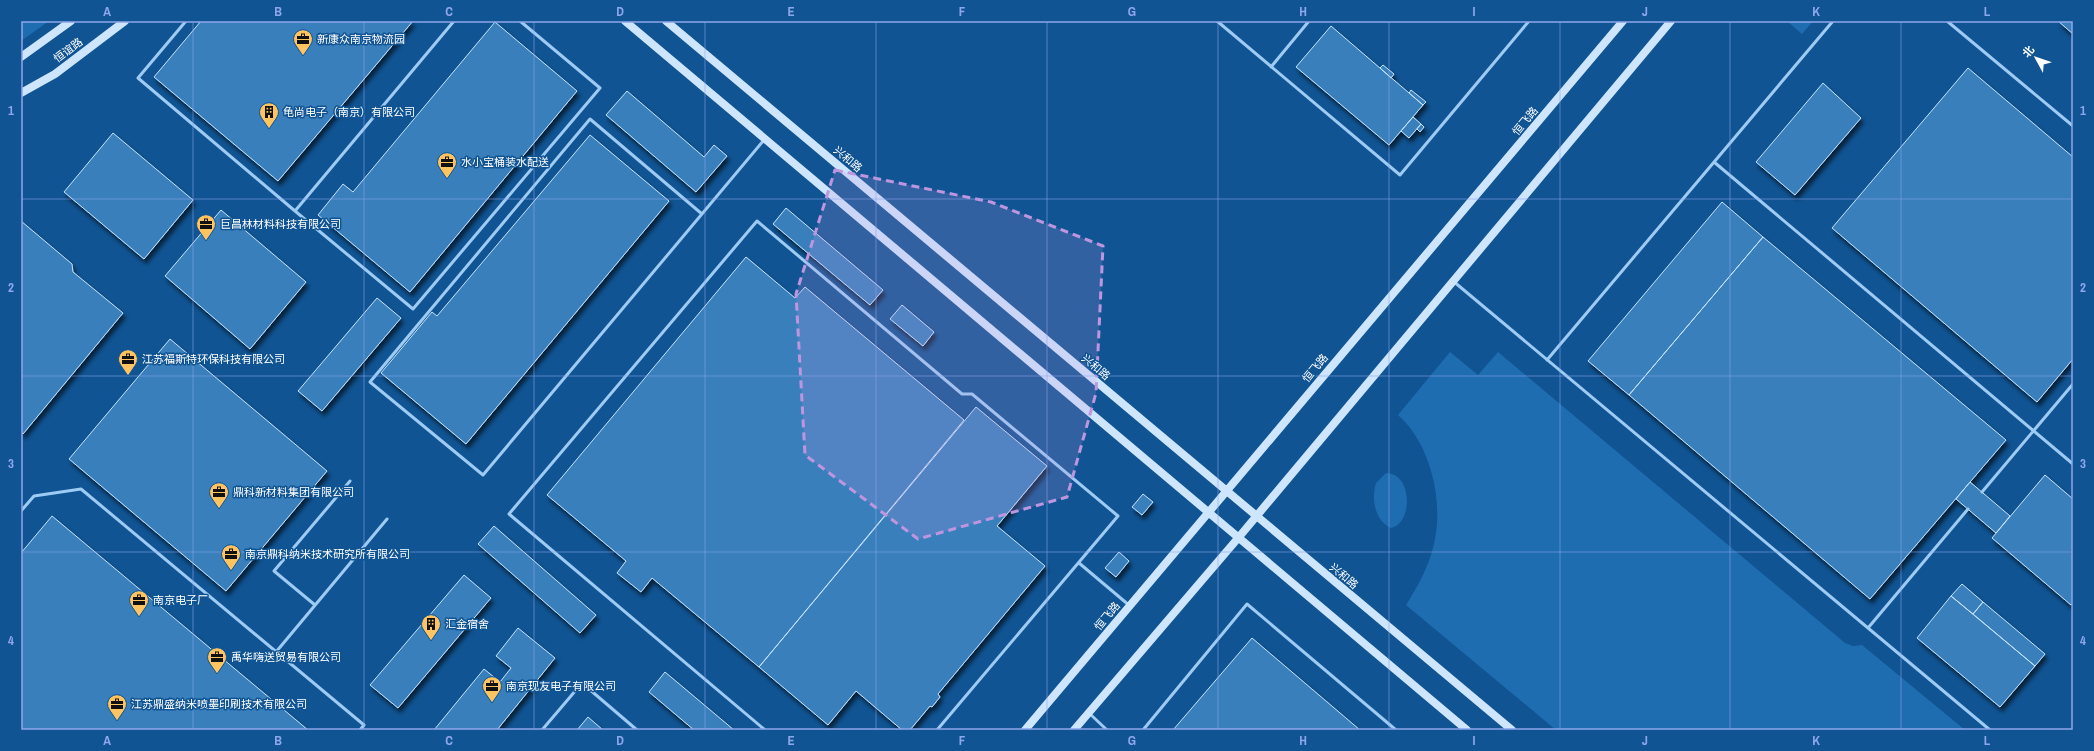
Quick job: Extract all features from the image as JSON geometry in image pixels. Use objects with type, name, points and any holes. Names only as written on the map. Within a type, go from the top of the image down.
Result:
[{"type":"main road","name":"恒谊路","points":[[21,57],[71,21]]},
{"type":"main road","name":"恒谊路","points":[[21,93],[55,74],[125,21]]},
{"type":"main road","points":[[625,21],[1467,730]]},
{"type":"main road","name":"兴和路","points":[[666,21],[1512,730]]},
{"type":"main road","name":"恒飞路","points":[[1025,730],[1623,21]]},
{"type":"main road","points":[[1074,730],[1239,537],[1671,21]]},
{"type":"lane","points":[[186,21],[138,78],[413,309],[600,88],[520,21]]},
{"type":"lane","points":[[295,211],[454,21]]},
{"type":"lane","points":[[1216,21],[1400,175],[1529,21]]},
{"type":"lane","points":[[1271,67],[1309,21]]},
{"type":"lane","points":[[1547,360],[1833,21]]},
{"type":"lane","points":[[1947,21],[2073,126]]},
{"type":"lane","points":[[702,214],[590,119],[370,382],[483,475],[702,214],[765,138]]},
{"type":"lane","points":[[1714,162],[2073,464]]},
{"type":"lane","points":[[765,730],[509,514],[757,221],[962,394],[972,394],[1118,516],[937,730]]},
{"type":"lane","points":[[1453,281],[1990,730]]},
{"type":"lane","points":[[1982,492],[2073,384]]},
{"type":"lane","points":[[315,605],[274,571],[350,481]]},
{"type":"lane","points":[[21,510],[34,496],[81,490],[364,725],[360,730]]},
{"type":"lane","points":[[1868,628],[1968,509]]},
{"type":"lane","points":[[276,652],[387,519]]},
{"type":"lane","points":[[1079,563],[1130,606]]},
{"type":"lane","points":[[1143,730],[1247,604],[1396,730]]},
{"type":"lane","points":[[542,730],[582,683],[637,730]]},
{"type":"lane","points":[[1089,713],[1108,730]]},
{"type":"highlighted area","points":[[835,170],[991,202],[1103,246],[1096,393],[1067,497],[918,539],[805,455],[796,294]]},
{"type":"shaded area","points":[[21,21],[49,21],[21,41]]},
{"type":"shaded area","points":[[1787,21],[1813,21],[1802,34]]},
{"type":"shaded area","points":[[1450,352],[1478,375],[1498,352],[1845,643],[1853,646],[1862,645],[1965,730],[1556,730],[1406,605],[1423,576],[1432,552],[1437,528],[1437,510],[1436,492],[1427,457],[1419,441],[1398,415]]},
{"type":"shaded area","points":[[1386,473],[1395,475],[1401,481],[1405,489],[1407,499],[1403,518],[1398,524],[1391,528],[1381,520],[1374,502],[1376,483]]},
{"type":"building","name":"龟尚电子（南京）有限公司","points":[[201,21],[413,21],[278,181],[154,77]]},
{"type":"building","points":[[2058,21],[2073,21],[2073,34]]},
{"type":"building","points":[[495,22],[577,91],[410,292],[318,215],[343,184],[353,192]]},
{"type":"building","points":[[1331,26],[1423,105],[1389,145],[1296,67]]},
{"type":"building","points":[[1383,65],[1394,74],[1391,78],[1380,68]]},
{"type":"building","points":[[1968,68],[2073,157],[2073,359],[2037,402],[1832,228]]},
{"type":"building","points":[[1823,83],[1861,118],[1795,195],[1756,162]]},
{"type":"building","points":[[1411,90],[1426,102],[1423,105],[1409,93]]},
{"type":"building","points":[[627,91],[704,157],[714,145],[727,156],[696,192],[606,115]]},
{"type":"building","points":[[1413,117],[1421,124],[1409,138],[1401,131]]},
{"type":"building","points":[[1421,124],[1424,127],[1420,132],[1417,129]]},
{"type":"building","points":[[113,133],[193,200],[144,259],[64,192]]},
{"type":"building","points":[[590,135],[669,201],[466,444],[381,373],[432,312],[437,316]]},
{"type":"building","points":[[1722,202],[1763,237],[1629,395],[1588,361]]},
{"type":"building","points":[[786,208],[883,290],[870,305],[773,224]]},
{"type":"building","points":[[221,210],[306,282],[250,349],[165,276]]},
{"type":"building","points":[[21,221],[72,264],[73,272],[123,313],[23,434],[21,432]]},
{"type":"building","points":[[1763,237],[2006,440],[1870,599],[1629,395]]},
{"type":"building","points":[[746,257],[795,298],[805,287],[964,420],[759,667],[652,578],[641,592],[617,573],[626,561],[547,495]]},
{"type":"building","points":[[377,298],[401,318],[322,411],[298,391]]},
{"type":"building","points":[[902,305],[934,332],[923,346],[890,319]]},
{"type":"building","points":[[170,339],[327,471],[226,591],[69,459]]},
{"type":"building","points":[[976,407],[1047,466],[997,526],[1045,566],[938,694],[940,697],[932,707],[930,706],[910,730],[902,730],[856,691],[828,725],[759,667]]},
{"type":"building","points":[[2045,475],[2073,499],[2073,603],[2071,605],[1992,538]]},
{"type":"building","points":[[1970,482],[2010,516],[1996,533],[1956,499]]},
{"type":"building","points":[[1143,494],[1153,502],[1142,515],[1132,507]]},
{"type":"building","points":[[52,516],[308,730],[21,730],[21,553]]},
{"type":"building","points":[[494,526],[596,615],[580,633],[478,544]]},
{"type":"building","points":[[1119,552],[1129,561],[1116,577],[1105,568]]},
{"type":"building","name":"汇金宿舍","points":[[464,575],[491,598],[398,708],[370,685]]},
{"type":"building","points":[[1962,584],[1983,602],[1973,614],[1951,596]]},
{"type":"building","points":[[1951,596],[2035,666],[2000,707],[1917,638]]},
{"type":"building","points":[[1983,602],[2045,654],[2035,666],[1973,614]]},
{"type":"building","points":[[518,628],[555,658],[497,730],[434,730],[484,669],[500,682],[511,668],[496,656]]},
{"type":"building","points":[[1252,638],[1360,730],[1173,730]]},
{"type":"building","points":[[665,672],[734,730],[694,730],[649,692]]},
{"type":"building","points":[[588,717],[603,730],[577,730]]},
{"type":"place","name":"新康众南京物流园","points":[[303,56]]},
{"type":"place","name":"龟尚电子（南京）有限公司","points":[[269,129]]},
{"type":"place","name":"水小宝桶装水配送","points":[[447,179]]},
{"type":"place","name":"巨昌林材料科技有限公司","points":[[206,241]]},
{"type":"place","name":"江苏福斯特环保科技有限公司","points":[[128,376]]},
{"type":"place","name":"鼎科新材料集团有限公司","points":[[219,509]]},
{"type":"place","name":"南京鼎科纳米技术研究所有限公司","points":[[231,571]]},
{"type":"place","name":"南京电子厂","points":[[139,617]]},
{"type":"place","name":"汇金宿舍","points":[[431,641]]},
{"type":"place","name":"禹华嗨送贸易有限公司","points":[[217,674]]},
{"type":"place","name":"南京现友电子有限公司","points":[[492,703]]},
{"type":"place","name":"江苏鼎盛纳米喷墨印刷技术有限公司","points":[[117,721]]}]
